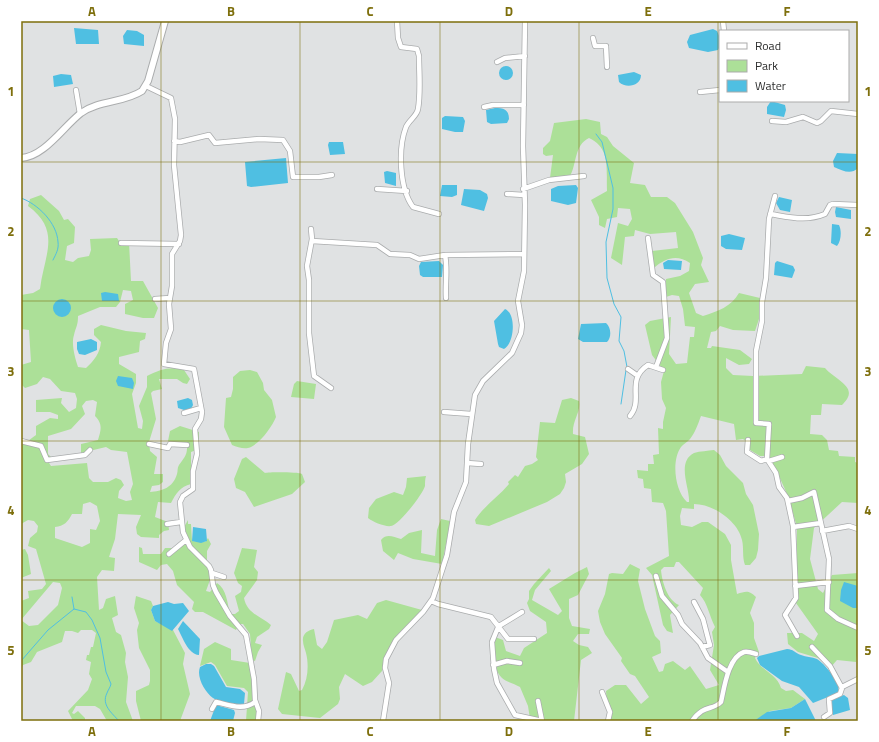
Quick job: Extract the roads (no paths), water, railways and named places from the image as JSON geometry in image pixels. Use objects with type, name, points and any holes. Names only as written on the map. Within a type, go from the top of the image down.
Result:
[{"type":"main road","points":[[21,158],[30,157],[40,152],[80,114],[103,103],[139,93],[146,86],[165,21]]},
{"type":"street","points":[[397,21],[398,38],[401,47],[417,49],[420,56],[418,110],[406,128],[400,166],[413,207],[439,214]]},
{"type":"street","points":[[382,721],[389,683],[385,668],[386,659],[399,637],[431,601],[447,555],[454,512],[464,488],[471,414],[477,388],[482,380],[509,356],[515,348],[521,333],[522,325],[518,301],[523,277],[524,254],[523,189],[526,21]]},
{"type":"street","points":[[593,38],[595,46],[606,46],[607,67]]},
{"type":"street","points":[[496,62],[505,58],[525,56]]},
{"type":"street","points":[[146,86],[171,98],[175,119],[174,165],[180,229],[179,244],[172,254],[172,290],[170,298],[171,329],[166,343],[164,364],[194,369],[201,408],[201,419],[195,429],[196,454],[192,471],[194,489],[183,496],[180,502],[181,522],[186,540],[193,551],[205,561],[212,573],[213,585],[216,592],[248,640],[255,702],[259,711],[258,721]]},
{"type":"street","points":[[76,90],[80,114]]},
{"type":"street","points":[[700,92],[719,90]]},
{"type":"street","points":[[484,107],[493,105],[524,105]]},
{"type":"street","points":[[772,121],[786,122],[803,117],[817,123],[821,122],[831,111],[858,114]]},
{"type":"street","points":[[174,141],[180,142],[209,135],[215,143],[262,139],[283,140],[290,151],[293,177],[319,177],[332,175]]},
{"type":"street","points":[[523,189],[549,180],[584,176]]},
{"type":"street","points":[[377,189],[407,191]]},
{"type":"street","points":[[507,194],[524,195]]},
{"type":"street","points":[[775,196],[770,214],[766,278],[755,363],[756,423],[769,424],[768,460],[775,470],[779,486],[788,501],[794,527],[795,600],[785,615],[797,636]]},
{"type":"street","points":[[770,214],[797,219],[810,218],[825,214],[830,205],[833,204],[858,205]]},
{"type":"street","points":[[311,229],[312,241],[307,266],[309,280],[310,350],[314,376],[332,388]]},
{"type":"street","points":[[648,238],[653,275],[663,282],[667,318],[667,338],[656,367]]},
{"type":"street","points":[[312,241],[372,244],[377,245],[390,254],[410,255],[419,259],[445,256],[524,254]]},
{"type":"street","points":[[121,243],[179,244]]},
{"type":"street","points":[[445,256],[448,269],[445,279],[446,298]]},
{"type":"street","points":[[155,299],[170,298]]},
{"type":"street","points":[[630,416],[637,398],[634,386],[638,376],[646,366],[656,367],[663,370]]},
{"type":"street","points":[[628,369],[638,376]]},
{"type":"street","points":[[184,414],[201,408]]},
{"type":"street","points":[[444,412],[471,414]]},
{"type":"street","points":[[748,440],[747,452],[761,461],[782,457]]},
{"type":"street","points":[[21,441],[41,446],[47,460],[85,455],[90,450]]},
{"type":"street","points":[[150,444],[168,448],[170,444],[187,445]]},
{"type":"street","points":[[467,463],[481,464]]},
{"type":"street","points":[[788,501],[802,498],[814,492],[829,559],[826,606],[828,612],[838,619],[858,628]]},
{"type":"street","points":[[167,524],[181,522]]},
{"type":"street","points":[[794,527],[822,523]]},
{"type":"street","points":[[822,531],[849,526],[858,529]]},
{"type":"street","points":[[169,554],[186,540]]},
{"type":"street","points":[[212,573],[224,577]]},
{"type":"street","points":[[656,576],[662,596],[702,647],[706,655],[728,672]]},
{"type":"street","points":[[795,586],[828,582]]},
{"type":"street","points":[[431,601],[493,618],[504,636],[508,639],[534,639]]},
{"type":"street","points":[[694,602],[703,619],[710,645],[702,647]]},
{"type":"street","points":[[522,612],[499,626],[492,642],[493,665],[497,683],[513,713],[518,717],[542,721],[538,701]]},
{"type":"street","points":[[812,648],[830,666],[842,687],[840,694],[829,699],[830,713],[824,717]]},
{"type":"street","points":[[692,721],[700,710],[720,704],[728,672],[742,653],[756,654]]},
{"type":"street","points":[[703,661],[706,655]]},
{"type":"street","points":[[493,665],[502,662],[520,663]]},
{"type":"street","points":[[842,687],[858,679]]},
{"type":"street","points":[[602,692],[610,712],[608,721]]},
{"type":"street","points":[[212,709],[216,702],[240,707],[249,706],[255,702]]},
{"type":"water","points":[[74,28],[98,30],[99,44],[76,44]]},
{"type":"water","points":[[713,29],[717,31],[719,36],[718,50],[708,52],[689,48],[687,42],[690,35]]},
{"type":"water","points":[[127,30],[137,31],[144,35],[144,46],[124,44],[123,36]]},
{"type":"water","points":[[503,66],[509,66],[513,70],[513,76],[509,80],[503,80],[499,76],[499,70]]},
{"type":"water","points":[[634,72],[641,75],[639,82],[636,84],[629,86],[619,82],[618,75]]},
{"type":"water","points":[[61,74],[71,75],[73,84],[54,87],[53,76]]},
{"type":"water","points":[[770,102],[785,105],[786,110],[784,117],[767,114],[767,107]]},
{"type":"water","points":[[495,108],[507,111],[509,119],[507,123],[491,124],[487,122],[486,110]]},
{"type":"water","points":[[445,116],[463,117],[465,121],[463,132],[442,129],[442,118]]},
{"type":"water","points":[[329,142],[343,142],[345,154],[330,155],[328,145]]},
{"type":"water","points":[[837,153],[858,154],[858,168],[850,172],[834,167],[833,161]]},
{"type":"water","points":[[286,158],[288,183],[251,187],[247,186],[245,162]]},
{"type":"water","points":[[387,171],[396,173],[396,186],[385,183],[384,172]]},
{"type":"water","points":[[442,185],[457,185],[457,195],[452,197],[440,196]]},
{"type":"water","points":[[576,185],[578,188],[576,203],[568,205],[551,201],[551,189],[558,186]]},
{"type":"water","points":[[464,189],[480,190],[487,194],[488,198],[484,211],[461,205]]},
{"type":"water","points":[[779,197],[792,200],[790,212],[780,210],[776,203]]},
{"type":"water","points":[[836,207],[851,210],[851,219],[836,217]]},
{"type":"water","points":[[832,224],[839,225],[840,227],[841,233],[837,246],[831,243]]},
{"type":"water","points":[[729,234],[745,238],[742,250],[726,249],[721,246],[721,236]]},
{"type":"water","points":[[668,260],[682,261],[681,270],[664,269],[663,263]]},
{"type":"water","points":[[439,261],[443,265],[442,277],[423,277],[420,275],[419,266],[421,262]]},
{"type":"water","points":[[777,261],[793,266],[795,270],[792,278],[774,275],[775,263]]},
{"type":"water","points":[[105,292],[118,294],[119,301],[102,301],[101,293]]},
{"type":"water","points":[[62,299],[68,302],[71,308],[68,314],[62,317],[56,314],[53,308],[56,302]]},
{"type":"water","points":[[505,309],[509,312],[511,317],[513,329],[510,341],[504,349],[499,347],[494,321]]},
{"type":"water","points":[[606,323],[610,332],[610,337],[607,342],[583,342],[578,339],[581,324]]},
{"type":"water","points":[[91,339],[97,342],[97,350],[85,355],[79,354],[77,342]]},
{"type":"water","points":[[118,376],[132,378],[134,383],[133,389],[118,386],[116,381]]},
{"type":"water","points":[[188,398],[192,400],[193,405],[191,409],[184,410],[178,408],[177,401]]},
{"type":"water","points":[[193,527],[206,529],[207,541],[201,543],[192,541]]},
{"type":"water","points":[[844,582],[858,586],[857,608],[853,608],[840,601],[841,590]]},
{"type":"water","points":[[168,602],[174,604],[183,603],[189,611],[172,631],[155,621],[151,610],[153,606]]},
{"type":"water","points":[[183,621],[200,639],[199,655],[195,654],[189,649],[178,629]]},
{"type":"water","points":[[787,649],[803,656],[817,659],[835,680],[839,689],[838,693],[813,703],[799,687],[782,681],[760,665],[757,658],[759,656]]},
{"type":"water","points":[[206,664],[211,664],[214,666],[226,687],[240,689],[245,693],[244,704],[224,702],[213,698],[210,695],[204,688],[199,675],[200,667]]},
{"type":"water","points":[[844,695],[848,698],[850,710],[833,715],[830,701]]},
{"type":"water","points":[[805,699],[816,721],[754,721],[767,712],[791,708]]},
{"type":"water","points":[[216,705],[234,710],[235,713],[233,721],[210,721]]},
{"type":"waterway","points":[[596,134],[602,142],[613,188],[613,209],[606,242],[607,278],[614,304],[621,317],[619,341],[624,351],[627,367]]},
{"type":"waterway","points":[[21,198],[34,205],[46,215],[54,228],[57,235],[58,245],[53,260]]},
{"type":"waterway","points":[[621,404],[626,370]]},
{"type":"waterway","points":[[72,597],[74,609],[86,612],[92,620],[100,638],[106,672],[111,684],[105,701],[108,708],[119,721]]},
{"type":"waterway","points":[[21,661],[48,630],[74,609]]}]
